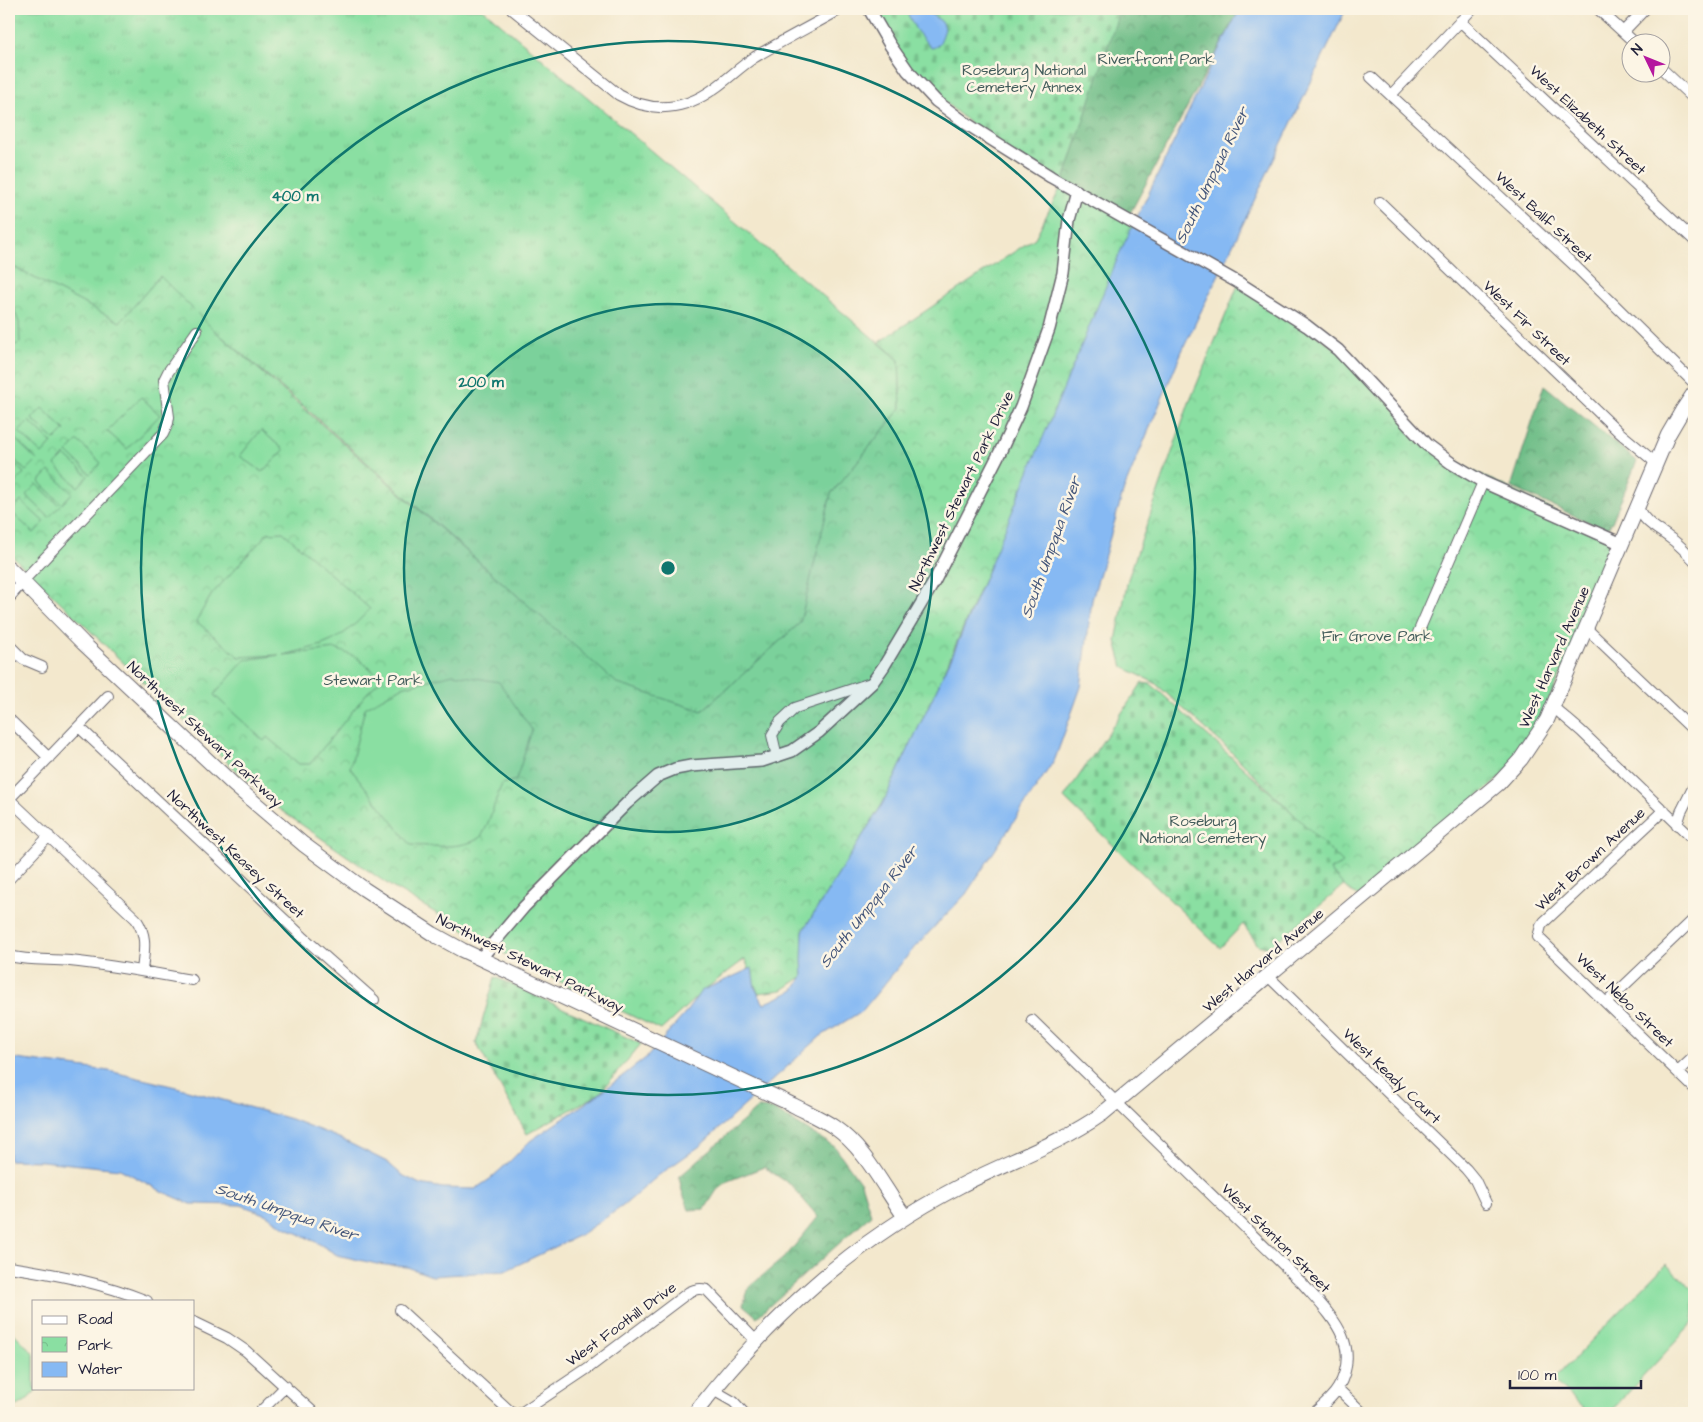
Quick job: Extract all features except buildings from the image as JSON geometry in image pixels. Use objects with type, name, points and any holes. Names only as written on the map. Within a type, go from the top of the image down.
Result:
[{"type":"main road","name":"West Harvard Avenue","points":[[696,1413],[713,1390],[756,1341],[794,1302],[830,1271],[905,1218],[960,1186],[1068,1137],[1086,1126],[1499,784],[1529,748],[1553,708],[1674,422],[1694,393]]},
{"type":"main road","name":"Northwest Stewart Parkway","points":[[9,568],[83,643],[234,786],[302,844],[335,869],[454,946],[834,1127],[869,1162],[905,1218]]},
{"type":"street","points":[[512,9],[619,95],[637,104],[664,107],[680,105],[698,99],[755,57],[841,9]]},
{"type":"street","points":[[869,9],[908,71],[936,101],[992,141],[1288,313],[1338,350],[1427,445],[1451,463],[1483,482],[1622,544]]},
{"type":"street","points":[[1390,95],[1472,9]]},
{"type":"street","points":[[1598,9],[1623,32],[1645,9]]},
{"type":"street","name":"West Elizabeth Street","points":[[1460,21],[1694,240]]},
{"type":"street","points":[[1670,76],[1694,99]]},
{"type":"street","name":"West Ballf Street","points":[[1370,77],[1574,266],[1694,383]]},
{"type":"street","name":"Northwest Stewart Park Drive","points":[[480,959],[524,907],[627,803],[658,776],[675,768],[762,761],[777,757],[802,745],[820,732],[872,683],[934,582],[1021,407],[1049,330],[1063,274],[1069,220],[1077,191]]},
{"type":"street","name":"West Fir Street","points":[[1380,202],[1614,426],[1656,463]]},
{"type":"street","points":[[9,597],[163,434],[169,417],[164,380],[197,330]]},
{"type":"street","points":[[1418,633],[1483,482]]},
{"type":"street","points":[[1638,508],[1651,525],[1672,539],[1694,560]]},
{"type":"street","points":[[1586,628],[1694,731]]},
{"type":"street","points":[[9,645],[23,659],[42,667]]},
{"type":"street","points":[[777,757],[772,735],[780,722],[795,708],[872,683]]},
{"type":"street","points":[[108,696],[9,799],[136,919],[145,937],[142,971]]},
{"type":"street","points":[[1553,708],[1581,731],[1694,840]]},
{"type":"street","points":[[9,719],[49,758]]},
{"type":"street","name":"Northwest Keasey Street","points":[[79,727],[303,937],[374,1000]]},
{"type":"street","points":[[1677,825],[1694,786]]},
{"type":"street","name":"West Brown Avenue","points":[[1539,931],[1544,922],[1664,810]]},
{"type":"street","points":[[9,879],[49,836]]},
{"type":"street","points":[[1606,1002],[1694,918]]},
{"type":"street","name":"West Nebo Street","points":[[1539,931],[1538,937],[1694,1088]]},
{"type":"street","points":[[9,956],[22,959],[70,961],[192,980]]},
{"type":"street","name":"West Keady Court","points":[[1268,976],[1466,1169],[1486,1204]]},
{"type":"street","name":"West Stanton Street","points":[[1032,1020],[1303,1284],[1336,1323],[1344,1338],[1348,1352],[1346,1368],[1338,1389]]},
{"type":"street","points":[[1678,1072],[1694,1057]]},
{"type":"street","points":[[9,1267],[77,1279],[144,1300]]},
{"type":"street","name":"West Foothill Drive","points":[[521,1413],[591,1366],[689,1292],[696,1289],[702,1288],[707,1290],[756,1341]]},
{"type":"street","points":[[400,1310],[512,1413]]},
{"type":"street","points":[[195,1322],[227,1338],[246,1350],[314,1413]]},
{"type":"street","points":[[259,1413],[286,1386]]},
{"type":"street","points":[[1314,1413],[1338,1389],[1363,1413]]},
{"type":"street","points":[[713,1390],[734,1402],[744,1413]]},
{"type":"green space","points":[[9,9],[483,9],[899,360],[901,408],[831,494],[800,623],[702,711],[618,685],[302,405],[214,330],[160,276],[120,323],[9,265]]},
{"type":"green space","name":"Roseburg National Cemetery Annex","points":[[869,9],[1120,9],[1063,183],[991,141],[908,71]]},
{"type":"green space","name":"Riverfront Park","points":[[1119,9],[1240,9],[1127,219],[1063,183]]},
{"type":"green space","name":"Stewart Park","points":[[1063,183],[1173,246],[990,565],[938,686],[883,803],[803,931],[803,976],[782,990],[758,993],[745,959],[704,990],[661,1030],[515,960],[392,887],[276,807],[9,553],[9,265],[120,322],[160,276],[214,330],[618,684],[702,711],[800,623],[831,494],[901,408],[899,360],[879,342],[1035,238]]},
{"type":"green space","name":"Fir Grove Park","points":[[1239,283],[1338,350],[1441,455],[1622,544],[1521,759],[1362,899],[1346,888],[1330,870],[1343,863],[1227,748],[1155,683],[1123,667],[1116,641],[1128,579],[1189,403]]},
{"type":"green space","points":[[9,304],[12,305],[19,322],[20,343],[9,347]]},
{"type":"green space","points":[[1544,385],[1637,461],[1612,522],[1608,527],[1601,528],[1511,487]]},
{"type":"green space","points":[[141,397],[160,415],[127,449],[107,431]]},
{"type":"green space","points":[[42,408],[65,430],[55,440],[32,419]]},
{"type":"green space","points":[[29,421],[52,443],[42,454],[19,432]]},
{"type":"green space","points":[[261,430],[284,450],[263,472],[240,456]]},
{"type":"green space","points":[[14,438],[37,460],[26,471],[9,454],[9,443]]},
{"type":"green space","points":[[78,441],[101,463],[90,474],[67,452]]},
{"type":"green space","points":[[65,455],[88,476],[78,487],[55,465]]},
{"type":"green space","points":[[9,459],[24,473],[14,484],[9,479]]},
{"type":"green space","points":[[49,471],[72,493],[62,504],[39,482]]},
{"type":"green space","points":[[37,484],[60,506],[49,517],[26,495]]},
{"type":"green space","points":[[21,501],[44,522],[34,533],[11,512]]},
{"type":"green space","points":[[283,532],[370,609],[339,637],[315,647],[284,655],[336,649],[356,657],[382,679],[367,693],[310,764],[299,764],[267,737],[264,741],[214,695],[245,660],[279,655],[239,657],[196,621],[212,594],[268,533]]},
{"type":"green space","points":[[453,674],[499,682],[532,730],[516,780],[502,784],[482,835],[476,840],[459,845],[411,845],[350,768],[365,708],[402,687]]},
{"type":"green space","name":"Roseburg National Cemetery","points":[[1142,683],[1151,684],[1359,873],[1269,948],[1258,945],[1243,924],[1220,948],[1064,798]]},
{"type":"green space","points":[[495,977],[641,1044],[599,1094],[527,1134],[476,1043]]},
{"type":"green space","points":[[758,1108],[773,1109],[835,1147],[861,1183],[871,1215],[757,1317],[743,1305],[749,1287],[787,1255],[818,1217],[791,1185],[764,1167],[728,1181],[717,1190],[705,1209],[689,1210],[679,1177]]},
{"type":"green space","points":[[1666,1264],[1694,1290],[1694,1322],[1609,1413],[1588,1413],[1553,1380]]},
{"type":"green space","points":[[9,1328],[32,1352],[32,1390],[36,1390],[22,1403],[9,1408]]},
{"type":"water","points":[[905,9],[923,9],[941,21],[945,29],[937,46],[931,48],[916,30]]},
{"type":"water","name":"South Umpqua River","points":[[1240,9],[1346,9],[1182,351],[1124,489],[1092,600],[1081,687],[1055,759],[966,894],[914,948],[862,1011],[821,1036],[700,1146],[659,1175],[623,1206],[580,1235],[505,1271],[432,1276],[407,1267],[377,1264],[337,1255],[265,1214],[241,1205],[191,1204],[163,1192],[120,1169],[42,1161],[9,1160],[9,1058],[109,1071],[180,1088],[291,1119],[339,1138],[387,1162],[402,1175],[420,1184],[443,1188],[475,1189],[490,1179],[530,1141],[599,1094],[647,1057],[684,1015],[701,991],[752,968],[755,988],[764,1004],[794,990],[803,976],[803,931],[883,803],[953,654],[1121,250]]}]
